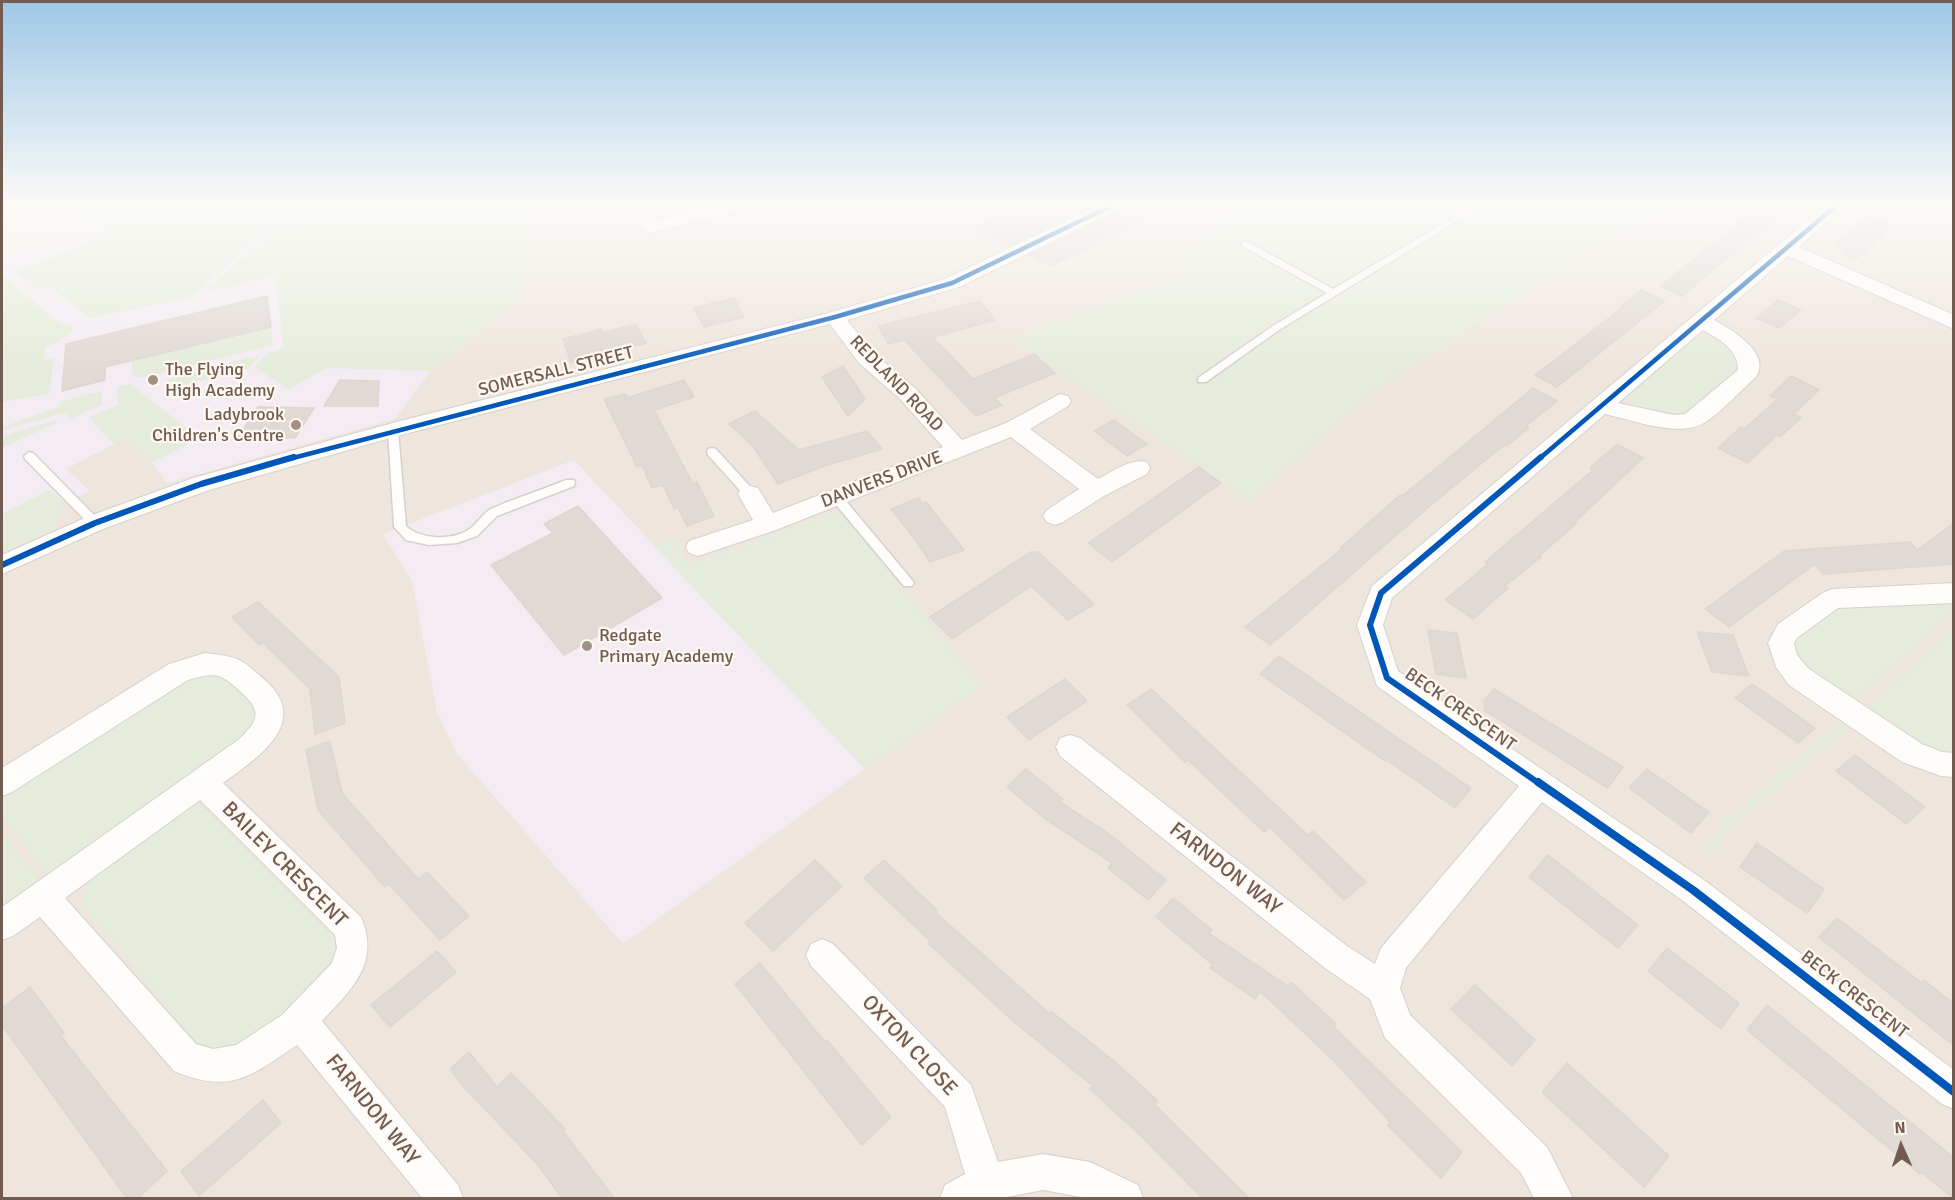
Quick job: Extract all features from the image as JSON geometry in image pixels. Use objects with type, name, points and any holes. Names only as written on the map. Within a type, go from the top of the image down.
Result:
[{"type":"street","name":"SOMERSALL STREET","points":[[2,565],[95,523],[201,484],[393,430],[835,316],[952,283],[999,260]]},
{"type":"street","name":"BECK CRESCENT","points":[[1771,260],[1381,593],[1370,625],[1387,678],[1693,890],[1953,1092]]},
{"type":"street","points":[[1812,260],[1953,323]]},
{"type":"street","name":"REDLAND ROAD","points":[[835,316],[866,358],[908,394],[958,450]]},
{"type":"street","points":[[1601,406],[1674,422],[1696,418],[1749,372],[1750,364],[1746,353],[1725,335],[1702,321]]},
{"type":"street","name":"DANVERS DRIVE","points":[[698,547],[768,524],[1014,428],[1060,401]]},
{"type":"street","points":[[1014,428],[1096,490]]},
{"type":"street","points":[[1055,516],[1096,490],[1139,468]]},
{"type":"street","points":[[750,494],[768,524]]},
{"type":"street","points":[[1953,592],[1833,599],[1787,631],[1781,643],[1785,659],[1800,677],[1912,753],[1941,764],[1953,765]]},
{"type":"street","points":[[2,783],[179,672],[205,664],[232,667],[268,700],[270,715],[263,734],[248,749],[2,925]]},
{"type":"street","name":"FARNDON WAY","points":[[1070,747],[1336,957],[1383,988]]},
{"type":"street","name":"BAILEY CRESCENT","points":[[42,896],[186,1059],[213,1066],[242,1061],[300,1021],[345,974],[353,948],[350,928],[202,782]]},
{"type":"street","points":[[1539,784],[1393,959],[1383,988],[1397,1026],[1534,1160],[1554,1198]]},
{"type":"street","name":"OXTON CLOSE","points":[[822,955],[959,1097],[972,1191]]},
{"type":"street","name":"FARNDON WAY","points":[[300,1021],[444,1198]]},
{"type":"street","points":[[972,1191],[1043,1172],[1090,1180],[1125,1198]]},
{"type":"lane","points":[[1274,260],[1333,293]]},
{"type":"lane","points":[[1202,380],[1276,328],[1388,260]]},
{"type":"lane","points":[[393,430],[400,527],[410,537],[429,542],[453,540],[473,533],[493,513],[570,483]]},
{"type":"lane","points":[[712,452],[750,494]]},
{"type":"lane","points":[[29,456],[95,523]]},
{"type":"lane","points":[[836,497],[908,583]]},
{"type":"shaded area","points":[[2,260],[1953,260],[1953,1198],[2,1198]]},
{"type":"shaded area","name":"The Flying High Academy","points":[[2,260],[528,260],[519,292],[504,309],[431,371],[395,419],[167,483],[152,463],[126,438],[66,469],[90,491],[65,503],[55,528],[2,553]]},
{"type":"shaded area","name":"Redgate Primary Academy","points":[[574,460],[865,769],[623,944],[457,754],[437,712],[412,581],[383,534]]},
{"type":"green space","points":[[46,260],[233,260],[192,297],[91,318],[49,287],[40,291],[17,272]]},
{"type":"green space","points":[[239,260],[529,260],[523,284],[510,304],[431,371],[327,368],[288,389],[255,367],[268,353],[284,348],[275,276],[211,291],[208,288]]},
{"type":"green space","points":[[1188,260],[1575,260],[1371,393],[1250,501],[1011,339],[1174,279],[1192,266]]},
{"type":"green space","points":[[6,277],[59,323],[73,326],[73,331],[55,344],[45,347],[44,360],[54,358],[49,394],[2,402],[2,279]]},
{"type":"green space","points":[[271,327],[273,345],[145,377],[136,377],[132,373],[132,360]]},
{"type":"green space","points":[[1694,338],[1713,339],[1733,353],[1736,368],[1711,397],[1686,415],[1679,417],[1637,408],[1632,404],[1630,396],[1633,392]]},
{"type":"green space","points":[[260,355],[248,369],[165,390],[164,383],[173,377]]},
{"type":"green space","points":[[130,384],[199,438],[152,463],[126,438],[114,444],[89,418],[118,404],[117,387]]},
{"type":"green space","points":[[102,391],[102,404],[71,419],[64,413],[2,430],[2,427],[59,407],[63,401]]},
{"type":"green space","points":[[56,420],[58,422],[2,448],[2,436]]},
{"type":"green space","points":[[50,490],[65,503],[55,528],[2,553],[2,514]]},
{"type":"green space","points":[[840,511],[981,687],[865,769],[654,546],[676,539],[688,565]]},
{"type":"green space","points":[[1953,601],[1953,612],[1852,703],[1800,664],[1794,649],[1798,637],[1836,608]]},
{"type":"green space","points":[[1953,629],[1953,755],[1923,750],[1863,712]]},
{"type":"green space","points":[[197,673],[224,675],[257,706],[254,732],[50,878],[2,817],[2,796],[184,677]]},
{"type":"green space","points":[[1842,720],[1850,726],[1730,829],[1709,857],[1700,850],[1723,823]]},
{"type":"green space","points":[[193,807],[215,810],[335,937],[335,959],[322,984],[256,1037],[227,1051],[196,1044],[83,906],[87,885],[98,866],[168,816]]},
{"type":"green space","points":[[2,835],[41,884],[2,911]]},
{"type":"building","points":[[1037,260],[1062,260],[1050,266]]},
{"type":"building","points":[[1693,260],[1725,260],[1682,296],[1660,286]]},
{"type":"building","points":[[1641,290],[1665,301],[1557,387],[1535,375],[1622,308],[1620,307]]},
{"type":"building","points":[[267,296],[271,327],[105,367],[105,380],[62,391],[66,344]]},
{"type":"building","points":[[734,298],[744,317],[704,327],[694,308]]},
{"type":"building","points":[[1778,300],[1801,310],[1779,328],[1756,318]]},
{"type":"building","points":[[980,301],[995,320],[933,337],[973,379],[1034,354],[1055,373],[994,398],[1002,405],[976,416],[904,340],[888,344],[878,326]]},
{"type":"building","points":[[636,324],[646,343],[571,363],[563,339],[601,329],[602,333]]},
{"type":"building","points":[[843,366],[865,399],[848,416],[822,377]]},
{"type":"building","points":[[1791,376],[1819,390],[1794,414],[1801,418],[1780,437],[1777,435],[1748,463],[1718,448],[1778,399],[1770,396]]},
{"type":"building","points":[[340,380],[379,381],[378,406],[324,406]]},
{"type":"building","points":[[684,380],[694,397],[654,410],[693,484],[697,482],[714,516],[687,526],[678,508],[674,509],[663,485],[652,488],[642,465],[637,467],[604,399],[626,394],[627,398]]},
{"type":"building","points":[[1533,388],[1557,401],[1526,426],[1529,428],[1507,446],[1504,445],[1425,510],[1270,645],[1245,627],[1342,549],[1340,548],[1400,495],[1402,496]]},
{"type":"building","points":[[258,407],[314,408],[295,438],[238,437]]},
{"type":"building","points":[[755,411],[799,450],[867,431],[882,449],[827,465],[778,484],[752,445],[729,424]]},
{"type":"building","points":[[1114,420],[1147,444],[1127,456],[1094,431]]},
{"type":"building","points":[[1617,444],[1643,458],[1574,523],[1576,524],[1539,556],[1541,557],[1505,586],[1508,588],[1473,619],[1445,600],[1488,564],[1485,562],[1593,470],[1590,468]]},
{"type":"building","points":[[1199,467],[1221,483],[1112,562],[1088,543]]},
{"type":"building","points":[[918,498],[923,504],[926,502],[964,550],[930,562],[891,509]]},
{"type":"building","points":[[578,506],[662,598],[564,655],[491,565],[553,533],[544,524]]},
{"type":"building","points":[[1953,524],[1953,564],[1823,574],[1815,564],[1729,627],[1705,609],[1784,551],[1910,542],[1917,550]]},
{"type":"building","points":[[1031,552],[1038,552],[1094,604],[1068,620],[1031,586],[952,639],[930,617]]},
{"type":"building","points":[[258,602],[339,677],[345,723],[315,734],[310,689],[263,643],[259,645],[232,617]]},
{"type":"building","points":[[1428,630],[1457,633],[1466,678],[1436,674]]},
{"type":"building","points":[[1697,632],[1733,635],[1749,676],[1712,672]]},
{"type":"building","points":[[1279,656],[1471,788],[1455,808],[1387,760],[1385,761],[1260,674]]},
{"type":"building","points":[[1065,679],[1087,701],[1029,740],[1007,717]]},
{"type":"building","points":[[1752,684],[1815,728],[1798,743],[1735,698]]},
{"type":"building","points":[[1151,689],[1308,835],[1313,831],[1366,882],[1344,900],[1270,827],[1264,832],[1188,760],[1185,762],[1127,705]]},
{"type":"building","points":[[1494,689],[1623,767],[1608,788],[1484,710],[1484,701]]},
{"type":"building","points":[[330,741],[342,793],[418,879],[427,872],[469,916],[440,940],[389,884],[385,887],[318,810],[306,750]]},
{"type":"building","points":[[1855,755],[1925,807],[1906,824],[1836,771]]},
{"type":"building","points":[[1026,769],[1063,799],[1060,802],[1109,834],[1166,880],[1148,900],[1108,868],[1112,863],[1044,818],[1007,787]]},
{"type":"building","points":[[1647,769],[1709,812],[1691,833],[1629,788]]},
{"type":"building","points":[[1757,843],[1824,889],[1807,913],[1740,867]]},
{"type":"building","points":[[1548,855],[1638,925],[1618,948],[1529,877]]},
{"type":"building","points":[[815,860],[842,886],[773,951],[745,923]]},
{"type":"building","points":[[884,860],[937,910],[935,912],[1050,1014],[1052,1012],[1114,1061],[1158,1101],[1155,1105],[1249,1198],[1202,1198],[1142,1137],[1090,1089],[1093,1086],[1013,1021],[928,943],[930,941],[864,878]]},
{"type":"building","points":[[1173,898],[1212,930],[1209,933],[1288,986],[1291,982],[1336,1024],[1334,1027],[1462,1152],[1441,1178],[1387,1125],[1390,1122],[1334,1061],[1260,991],[1255,999],[1210,968],[1213,965],[1156,917]]},
{"type":"building","points":[[1837,918],[1922,983],[1924,980],[1953,1003],[1953,1045],[1819,937]]},
{"type":"building","points":[[1667,948],[1739,1003],[1721,1029],[1648,971]]},
{"type":"building","points":[[437,951],[456,972],[390,1027],[371,1005]]},
{"type":"building","points":[[760,963],[891,1117],[862,1145],[735,984]]},
{"type":"building","points":[[1475,985],[1535,1040],[1512,1066],[1451,1009]]},
{"type":"building","points":[[30,987],[64,1033],[61,1036],[167,1171],[138,1198],[127,1198],[2,1025],[2,1008]]},
{"type":"building","points":[[1767,1005],[1953,1157],[1953,1198],[1921,1172],[1920,1174],[1747,1030]]},
{"type":"building","points":[[469,1052],[497,1087],[511,1073],[565,1129],[563,1131],[614,1198],[562,1198],[537,1164],[464,1087],[450,1069]]},
{"type":"building","points":[[1567,1063],[1669,1156],[1644,1187],[1542,1092]]},
{"type":"building","points":[[263,1100],[281,1123],[199,1196],[181,1171]]},
{"type":"cycle path","points":[[2,565],[95,523],[201,484],[400,428],[835,317],[952,283],[999,260]]},
{"type":"cycle path","points":[[1772,260],[1381,593],[1370,625],[1387,678],[1693,890],[1954,1092]]},
{"type":"place","name":"The Flying High Academy","points":[[153,380]]},
{"type":"place","name":"Ladybrook Children's Centre","points":[[296,425]]},
{"type":"place","name":"Redgate Primary Academy","points":[[587,646]]}]
